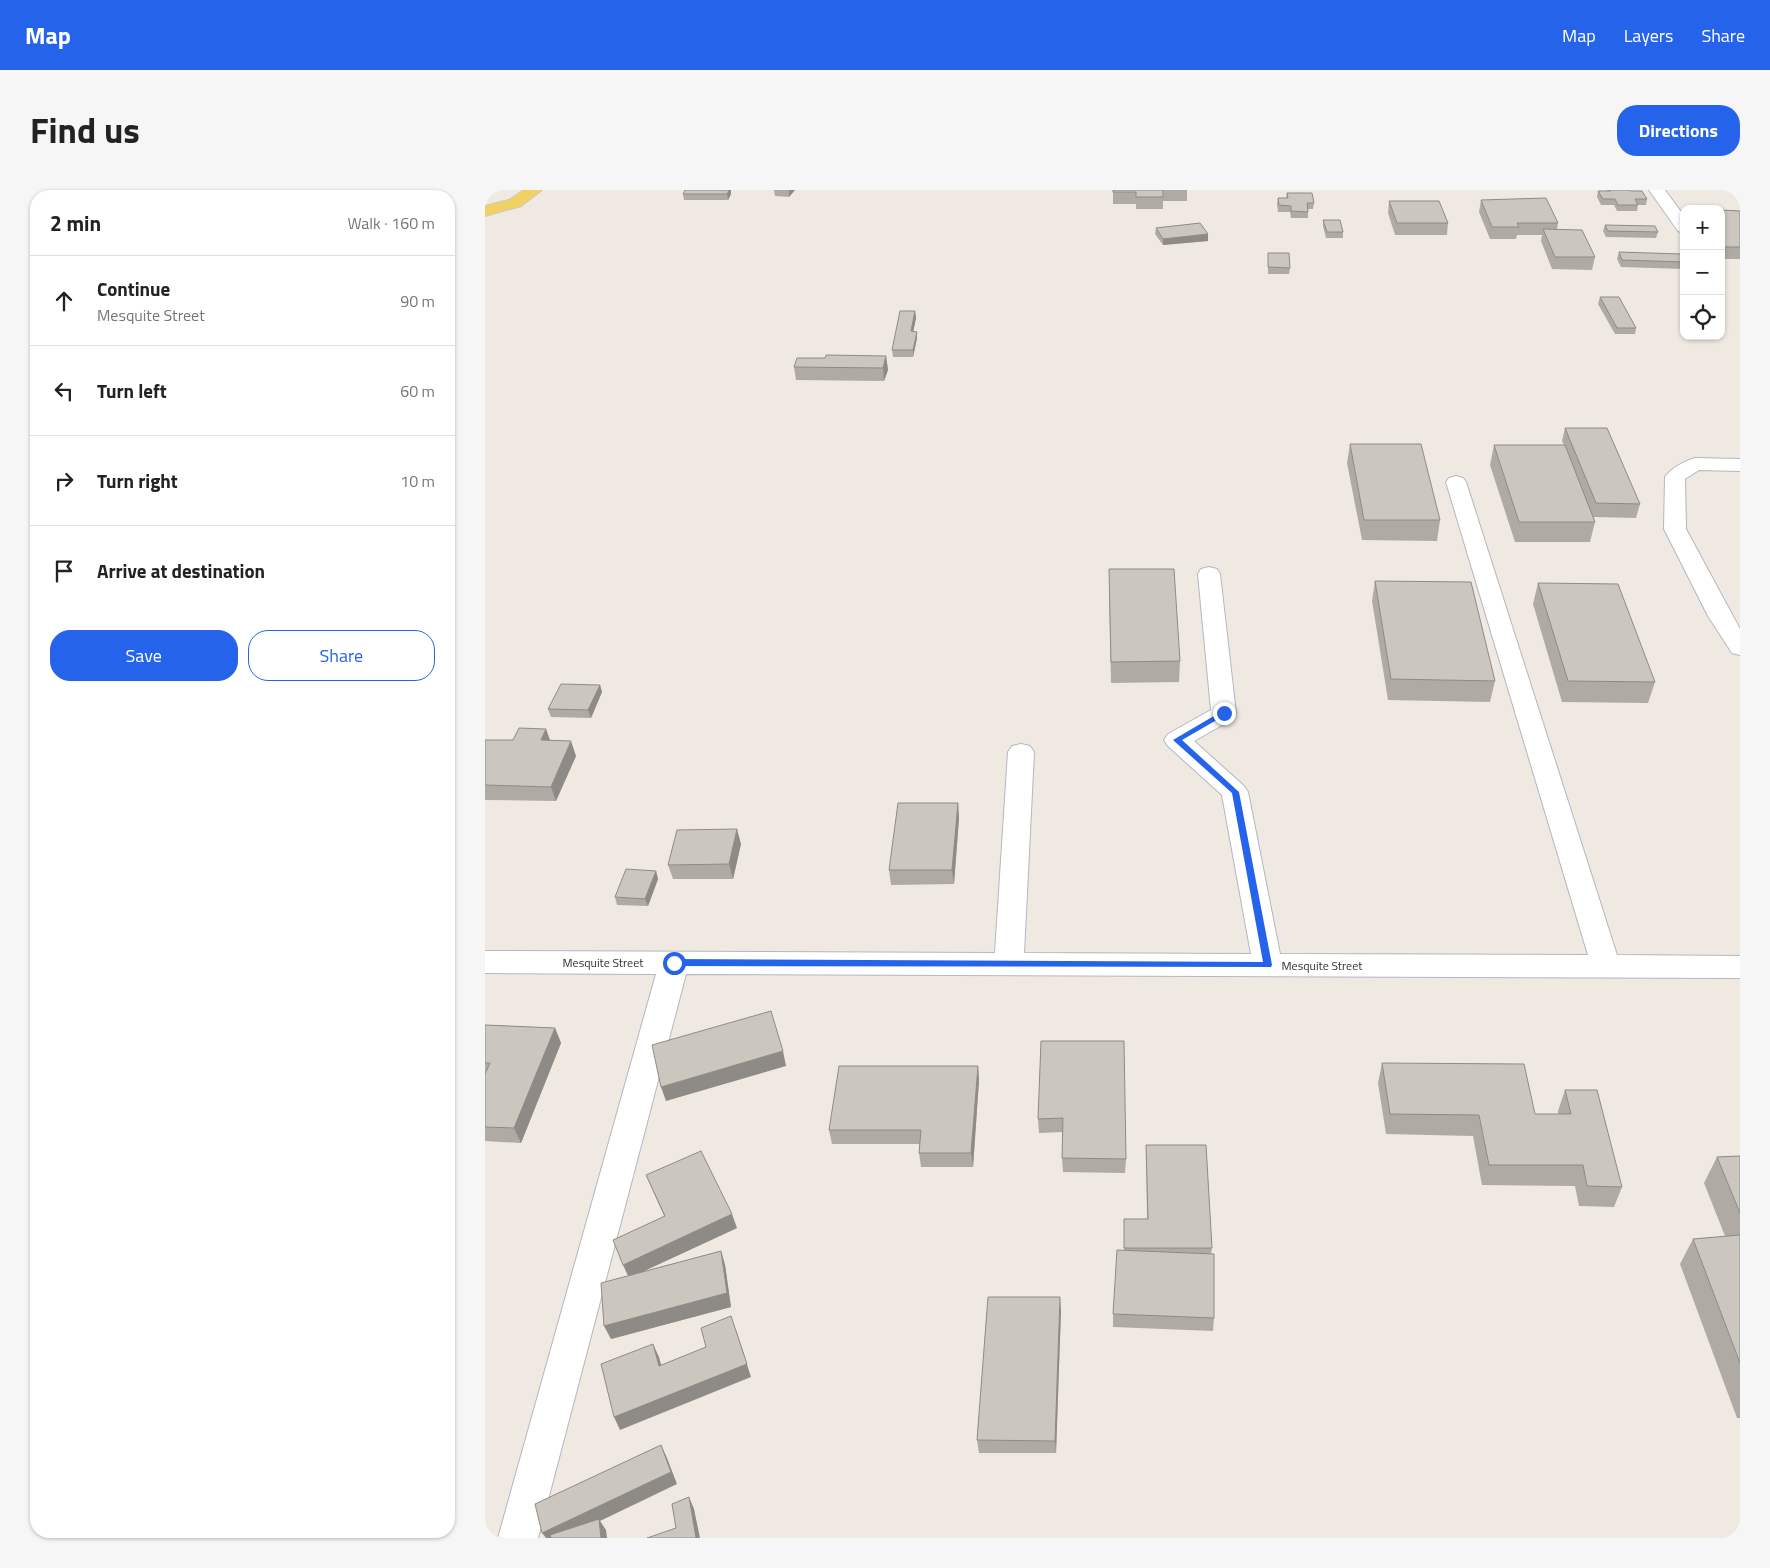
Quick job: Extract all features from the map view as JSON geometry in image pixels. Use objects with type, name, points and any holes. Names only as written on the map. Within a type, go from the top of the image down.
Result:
[{"type":"main road","points":[[485,211],[515,203],[534,190]]},
{"type":"street","points":[[1657,190],[1680,222]]},
{"type":"street","points":[[1740,465],[1695,464],[1675,477],[1675,529],[1720,616],[1740,648]]},
{"type":"street","points":[[1455,482],[1606,967]]},
{"type":"street","points":[[1209,574],[1224,713],[1177,740],[1235,792],[1268,965]]},
{"type":"street","points":[[1009,964],[1021,752]]},
{"type":"street","name":"Mesquite Street","points":[[485,962],[1740,967]]},
{"type":"street","points":[[518,1538],[674,963]]},
{"type":"building","points":[[685,190],[729,190],[727,194],[683,194]]},
{"type":"building","points":[[1113,190],[1163,190],[1163,197],[1136,197],[1136,192],[1113,192]]},
{"type":"building","points":[[1598,191],[1642,191],[1647,199],[1635,199],[1638,205],[1618,205],[1615,199],[1603,199]]},
{"type":"building","points":[[1287,193],[1312,193],[1314,203],[1307,203],[1308,212],[1291,211],[1291,206],[1279,205],[1278,198],[1288,198]]},
{"type":"building","points":[[1546,198],[1558,223],[1517,223],[1519,227],[1492,227],[1481,200]]},
{"type":"building","points":[[1389,201],[1439,201],[1448,223],[1397,223]]},
{"type":"building","points":[[1725,210],[1740,211],[1740,247],[1725,247]]},
{"type":"building","points":[[1323,220],[1340,220],[1343,232],[1327,232]]},
{"type":"building","points":[[1200,223],[1208,234],[1163,239],[1156,228]]},
{"type":"building","points":[[1605,225],[1655,226],[1658,232],[1608,231]]},
{"type":"building","points":[[1543,229],[1582,230],[1595,257],[1555,257]]},
{"type":"building","points":[[1619,252],[1680,254],[1680,262],[1622,260]]},
{"type":"building","points":[[1268,253],[1289,253],[1290,268],[1268,267]]},
{"type":"building","points":[[1600,297],[1619,297],[1636,328],[1617,328]]},
{"type":"building","points":[[900,311],[915,311],[911,331],[917,332],[913,350],[892,350]]},
{"type":"building","points":[[826,355],[886,356],[883,368],[794,367],[797,358],[825,358]]},
{"type":"building","points":[[1565,428],[1607,428],[1640,504],[1596,503]]},
{"type":"building","points":[[1350,444],[1421,444],[1440,520],[1364,520]]},
{"type":"building","points":[[1494,445],[1565,445],[1595,522],[1519,522]]},
{"type":"building","points":[[1109,569],[1174,569],[1180,661],[1111,662]]},
{"type":"building","points":[[1375,581],[1471,582],[1495,681],[1391,679]]},
{"type":"building","points":[[1538,583],[1618,584],[1655,682],[1568,681]]},
{"type":"building","points":[[561,684],[600,685],[588,710],[548,709]]},
{"type":"building","points":[[519,728],[546,729],[541,740],[571,741],[551,787],[485,785],[485,740],[513,740]]},
{"type":"building","points":[[898,803],[958,803],[952,870],[889,870]]},
{"type":"building","points":[[737,829],[729,864],[668,865],[677,830]]},
{"type":"building","points":[[626,869],[656,871],[645,899],[615,897]]},
{"type":"building","points":[[771,1011],[783,1051],[661,1087],[652,1045]]},
{"type":"building","points":[[485,1025],[555,1028],[514,1128],[485,1127],[485,1074],[490,1063],[485,1063]]},
{"type":"building","points":[[1041,1041],[1124,1041],[1126,1159],[1062,1158],[1063,1118],[1038,1119]]},
{"type":"building","points":[[1382,1063],[1524,1064],[1535,1114],[1571,1114],[1565,1090],[1597,1090],[1622,1187],[1587,1186],[1583,1165],[1489,1165],[1479,1115],[1390,1114]]},
{"type":"building","points":[[839,1066],[978,1066],[971,1153],[919,1153],[921,1130],[829,1130]]},
{"type":"building","points":[[1146,1145],[1206,1145],[1212,1248],[1124,1248],[1124,1219],[1148,1219]]},
{"type":"building","points":[[701,1151],[732,1214],[623,1265],[613,1240],[665,1216],[646,1175]]},
{"type":"building","points":[[1740,1156],[1740,1213],[1717,1157]]},
{"type":"building","points":[[1740,1235],[1740,1363],[1693,1239]]},
{"type":"building","points":[[1117,1250],[1214,1254],[1214,1318],[1113,1314]]},
{"type":"building","points":[[721,1251],[727,1293],[604,1326],[601,1283]]},
{"type":"building","points":[[988,1297],[1060,1297],[1055,1441],[977,1440]]},
{"type":"building","points":[[731,1316],[747,1364],[614,1417],[601,1364],[653,1344],[659,1366],[706,1347],[701,1328]]},
{"type":"building","points":[[661,1445],[671,1472],[542,1533],[535,1504]]},
{"type":"building","points":[[689,1497],[696,1538],[647,1538],[676,1528],[672,1504]]},
{"type":"building","points":[[599,1519],[601,1538],[551,1538],[550,1535]]},
{"type":"route","points":[[674,963],[1268,965],[1235,792],[1177,740],[1224,713]]}]
